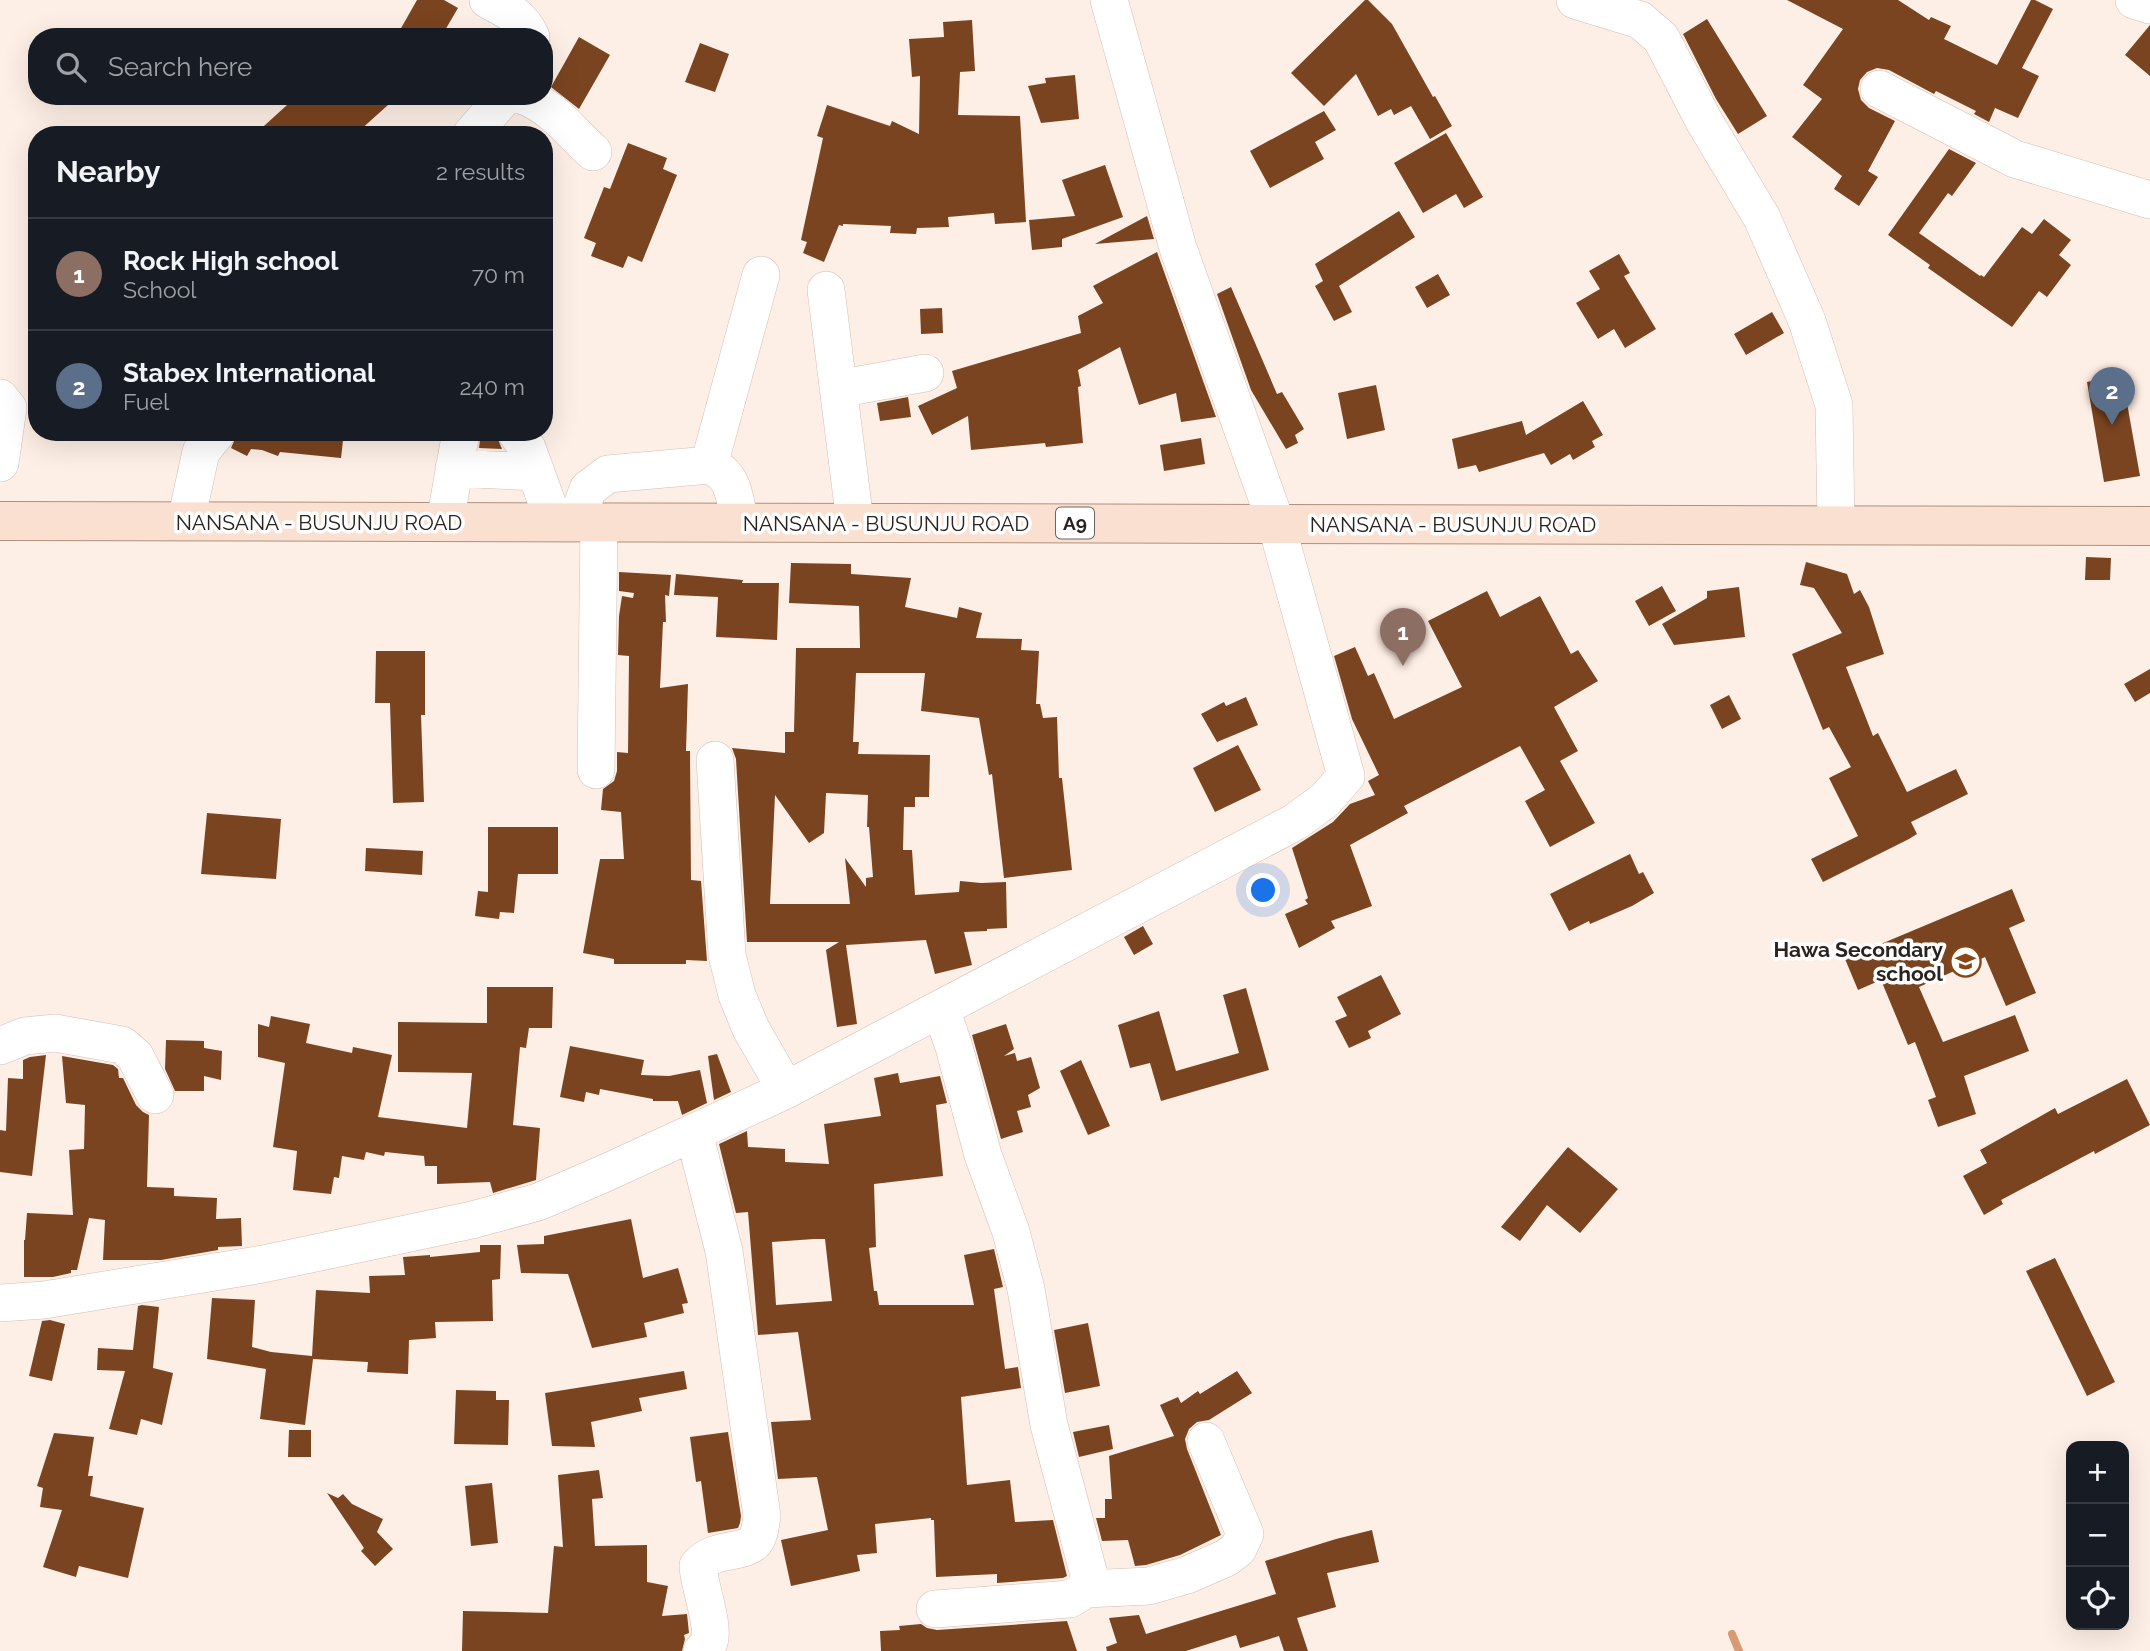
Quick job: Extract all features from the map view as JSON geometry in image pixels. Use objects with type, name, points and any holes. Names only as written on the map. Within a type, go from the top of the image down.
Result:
[{"type":"main road","name":"NANSANA - BUSUNJU ROAD","points":[[0,521],[2150,526]]},
{"type":"street","points":[[0,1303],[44,1300],[263,1264],[472,1220],[538,1202],[786,1090],[942,1009],[1295,822],[1325,800],[1346,776],[1276,523],[1178,248],[1109,0]]},
{"type":"street","points":[[1575,0],[1640,20],[1661,38],[1704,121],[1762,218],[1807,321],[1834,405],[1836,524]]},
{"type":"street","points":[[2134,0],[2150,5]]},
{"type":"street","points":[[501,3],[517,15],[526,28]]},
{"type":"street","points":[[1879,89],[2015,159],[2150,200]]},
{"type":"street","points":[[479,126],[497,105]]},
{"type":"street","points":[[542,105],[593,152]]},
{"type":"street","points":[[709,465],[761,275]]},
{"type":"street","points":[[826,290],[855,522]]},
{"type":"street","points":[[838,389],[925,373]]},
{"type":"street","points":[[0,398],[8,408],[0,463]]},
{"type":"street","points":[[187,521],[201,452],[210,441]]},
{"type":"street","points":[[445,522],[459,441]]},
{"type":"street","points":[[522,441],[536,472],[576,522]]},
{"type":"street","points":[[596,770],[576,522],[588,489],[608,474],[709,465],[719,469],[730,482],[740,522]]},
{"type":"street","points":[[454,468],[536,472]]},
{"type":"street","points":[[715,760],[727,955],[737,995],[751,1029],[786,1090]]},
{"type":"street","points":[[942,1009],[983,1155],[1011,1232],[1023,1278],[1049,1425],[1089,1575],[1086,1589]]},
{"type":"street","points":[[0,1046],[25,1036],[55,1033],[122,1045],[135,1056],[155,1095]]},
{"type":"street","points":[[694,1133],[724,1251],[762,1516],[756,1540],[750,1545],[711,1555],[698,1566],[709,1623],[709,1642],[702,1651]]},
{"type":"street","points":[[935,1609],[1070,1599],[1086,1589],[1149,1586],[1226,1558],[1238,1549],[1245,1534],[1206,1441]]},
{"type":"building","points":[[417,0],[444,0],[458,8],[446,28],[401,28]]},
{"type":"building","points":[[1365,0],[1392,24],[1452,126],[1430,139],[1411,106],[1394,115],[1391,109],[1378,116],[1356,74],[1324,106],[1291,73]]},
{"type":"building","points":[[1787,0],[1898,0],[1929,20],[1931,17],[1951,26],[1944,39],[1997,65],[2031,0],[2053,9],[2022,68],[2039,76],[2018,118],[1995,108],[1989,122],[1974,114],[1976,111],[1936,91],[1934,94],[1889,70],[1877,68],[1867,72],[1860,80],[1858,89],[1861,100],[1869,108],[1895,121],[1868,171],[1878,177],[1859,206],[1834,189],[1842,176],[1792,137],[1822,99],[1803,85],[1843,29]]},
{"type":"building","points":[[1707,19],[1767,116],[1738,134],[1716,99],[1683,34]]},
{"type":"building","points":[[972,20],[975,71],[960,72],[958,115],[1020,116],[1026,222],[995,224],[994,213],[948,217],[949,227],[917,228],[916,234],[890,233],[891,226],[843,224],[839,225],[824,262],[803,253],[807,242],[801,240],[823,138],[817,136],[827,105],[890,126],[892,121],[919,134],[920,76],[912,77],[909,39],[944,37],[943,22]]},
{"type":"building","points":[[2150,25],[2150,76],[2125,55]]},
{"type":"building","points":[[579,37],[610,55],[579,109],[553,89],[553,83]]},
{"type":"building","points":[[700,43],[729,54],[715,92],[685,82]]},
{"type":"building","points":[[1075,75],[1079,119],[1041,123],[1028,86],[1046,83],[1045,78]]},
{"type":"building","points":[[287,105],[388,105],[365,126],[264,126]]},
{"type":"building","points":[[1324,111],[1336,130],[1315,142],[1324,159],[1270,188],[1250,151]]},
{"type":"building","points":[[1446,133],[1483,197],[1464,208],[1456,194],[1423,213],[1394,163]]},
{"type":"building","points":[[628,143],[667,158],[663,169],[677,175],[642,262],[628,256],[623,268],[591,256],[596,243],[584,238],[604,187],[610,189]]},
{"type":"building","points":[[1949,149],[1976,163],[1952,196],[1948,193],[1919,233],[1984,277],[2022,227],[2032,234],[2044,219],[2071,240],[2059,255],[2071,265],[2047,297],[2039,291],[2012,327],[1928,268],[1930,265],[1888,235]]},
{"type":"building","points":[[1105,165],[1123,217],[1062,239],[1062,247],[1032,250],[1029,220],[1075,216],[1062,180]]},
{"type":"building","points":[[1399,211],[1415,237],[1339,286],[1352,312],[1334,321],[1315,286],[1323,281],[1315,264]]},
{"type":"building","points":[[1147,216],[1154,239],[1095,244]]},
{"type":"building","points":[[1157,252],[1216,417],[1181,422],[1176,393],[1139,405],[1120,347],[1078,370],[1083,443],[1046,447],[1045,443],[971,450],[968,416],[932,435],[918,406],[957,388],[952,371],[1081,333],[1078,316],[1103,303],[1093,286]]},
{"type":"building","points":[[1619,254],[1630,273],[1624,276],[1656,329],[1625,348],[1614,329],[1598,339],[1576,303],[1600,289],[1589,271]]},
{"type":"building","points":[[1438,274],[1450,295],[1427,308],[1415,287]]},
{"type":"building","points":[[1231,287],[1277,394],[1282,392],[1304,429],[1295,435],[1298,443],[1286,449],[1251,390],[1217,294]]},
{"type":"building","points":[[942,308],[943,333],[921,334],[920,309]]},
{"type":"building","points":[[1772,312],[1784,333],[1746,355],[1734,334]]},
{"type":"building","points":[[2122,375],[2140,476],[2104,482],[2087,382]]},
{"type":"building","points":[[1376,385],[1385,430],[1347,439],[1338,393]]},
{"type":"building","points":[[908,397],[911,417],[880,421],[877,403]]},
{"type":"building","points":[[1583,401],[1603,435],[1592,441],[1595,447],[1573,460],[1570,454],[1551,465],[1544,453],[1479,472],[1476,465],[1458,469],[1452,439],[1522,421],[1526,435]]},
{"type":"building","points":[[1201,438],[1205,464],[1164,471],[1160,445]]},
{"type":"building","points":[[234,441],[343,441],[341,458],[280,452],[278,456],[251,449],[247,456],[231,448]]},
{"type":"building","points":[[480,441],[499,441],[502,449],[479,448]]},
{"type":"building","points":[[2086,557],[2111,558],[2110,580],[2085,580]]},
{"type":"building","points":[[1806,562],[1847,574],[1854,594],[1860,590],[1869,607],[1884,654],[1846,667],[1873,736],[1878,733],[1907,792],[1956,769],[1968,794],[1911,822],[1917,834],[1909,839],[1823,882],[1811,859],[1858,836],[1829,778],[1851,767],[1829,727],[1823,730],[1792,654],[1842,633],[1814,588],[1800,585]]},
{"type":"building","points":[[791,563],[851,564],[851,574],[911,578],[905,607],[957,618],[959,607],[982,613],[976,638],[1022,639],[1021,650],[1039,651],[1036,704],[1040,704],[1043,718],[1057,717],[1059,778],[1062,778],[1072,870],[1004,878],[992,774],[989,775],[979,718],[921,711],[925,673],[856,673],[853,742],[859,742],[858,754],[930,755],[929,797],[915,797],[915,807],[904,807],[903,850],[912,850],[915,895],[959,892],[960,881],[1006,882],[1007,928],[964,932],[972,965],[935,974],[926,940],[846,945],[857,1024],[837,1027],[826,950],[839,942],[747,942],[736,759],[732,748],[785,753],[785,732],[794,732],[796,648],[860,648],[859,606],[789,603]],"holes":[[[826,793],[868,795],[867,827],[873,877],[866,878],[866,887],[845,858],[850,904],[770,904],[775,795],[809,843],[824,833]]]},
{"type":"building","points":[[619,572],[671,575],[669,596],[665,595],[666,622],[663,622],[660,688],[688,684],[686,751],[690,751],[691,880],[701,881],[707,961],[686,960],[686,964],[614,964],[614,959],[583,953],[600,859],[624,859],[621,812],[601,810],[603,789],[614,781],[617,771],[617,752],[628,753],[629,656],[618,655],[619,616],[622,596],[633,598],[634,593],[619,591]]},
{"type":"building","points":[[676,574],[743,580],[742,583],[779,583],[777,640],[716,637],[718,597],[674,595]]},
{"type":"building","points":[[1662,586],[1676,611],[1649,626],[1635,601]]},
{"type":"building","points":[[1739,587],[1745,637],[1674,645],[1662,624],[1707,598],[1707,591]]},
{"type":"building","points":[[1487,591],[1500,617],[1540,596],[1571,654],[1578,650],[1598,681],[1554,707],[1578,751],[1560,761],[1595,823],[1550,847],[1525,801],[1545,790],[1520,746],[1404,806],[1408,813],[1350,845],[1372,906],[1331,921],[1335,928],[1299,948],[1285,914],[1308,904],[1305,900],[1308,898],[1292,848],[1333,822],[1350,804],[1375,795],[1368,781],[1379,775],[1352,719],[1334,656],[1355,647],[1368,676],[1374,673],[1394,719],[1462,687],[1428,621]]},
{"type":"building","points":[[376,651],[425,651],[425,715],[421,715],[424,802],[393,803],[390,703],[375,703]]},
{"type":"building","points":[[2150,669],[2150,693],[2135,702],[2124,684]]},
{"type":"building","points":[[1729,695],[1741,719],[1722,729],[1710,705]]},
{"type":"building","points":[[1246,697],[1258,725],[1217,742],[1201,714],[1224,702],[1226,706]]},
{"type":"building","points":[[1238,745],[1261,790],[1215,812],[1193,768]]},
{"type":"building","points":[[207,813],[281,819],[276,879],[201,874]]},
{"type":"building","points":[[488,827],[558,827],[558,874],[518,874],[514,913],[500,912],[499,919],[475,916],[478,891],[488,892]]},
{"type":"building","points":[[366,848],[423,851],[422,875],[365,871]]},
{"type":"building","points":[[1630,854],[1639,874],[1643,872],[1654,893],[1632,906],[1569,931],[1550,894]]},
{"type":"building","points":[[2012,889],[2025,921],[2009,928],[2036,993],[2006,1006],[1985,957],[1919,987],[1943,1042],[2015,1015],[2029,1051],[1964,1076],[1976,1114],[1938,1127],[1928,1100],[1936,1097],[1915,1042],[1908,1045],[1881,980],[1858,990],[1845,959]]},
{"type":"building","points":[[1143,926],[1153,944],[1134,955],[1124,937]]},
{"type":"building","points":[[1381,975],[1401,1014],[1368,1031],[1371,1038],[1349,1048],[1335,1021],[1347,1016],[1337,997]]},
{"type":"building","points":[[487,987],[553,987],[552,1028],[529,1028],[526,1048],[520,1047],[513,1125],[540,1128],[536,1180],[493,1193],[490,1182],[437,1184],[437,1166],[425,1166],[424,1156],[385,1152],[384,1156],[366,1152],[364,1160],[342,1156],[339,1178],[334,1177],[331,1194],[293,1190],[297,1151],[273,1147],[285,1063],[258,1057],[258,1024],[269,1027],[271,1016],[310,1024],[306,1043],[352,1053],[353,1047],[392,1055],[378,1117],[467,1128],[472,1073],[398,1072],[398,1022],[487,1023]]},
{"type":"building","points":[[1246,988],[1269,1070],[1161,1101],[1150,1063],[1130,1068],[1118,1025],[1159,1011],[1176,1071],[1239,1053],[1223,995]]},
{"type":"building","points":[[1006,1024],[1014,1049],[1004,1056],[1015,1053],[1017,1061],[1031,1057],[1040,1088],[1028,1095],[1031,1107],[1017,1111],[1023,1132],[1001,1139],[972,1035]]},
{"type":"building","points":[[166,1040],[204,1041],[204,1048],[222,1051],[221,1080],[204,1076],[204,1091],[175,1091],[165,1069]]},
{"type":"building","points":[[570,1046],[644,1060],[641,1075],[669,1076],[700,1070],[707,1103],[682,1115],[678,1101],[653,1101],[600,1089],[599,1095],[586,1092],[584,1102],[560,1097]]},
{"type":"building","points":[[717,1054],[731,1092],[714,1100],[708,1056]]},
{"type":"building","points":[[46,1055],[32,1176],[0,1172],[0,1130],[6,1131],[8,1078],[23,1079],[23,1060]]},
{"type":"building","points":[[62,1056],[113,1065],[118,1069],[119,1078],[123,1078],[136,1105],[149,1115],[147,1187],[174,1188],[174,1196],[217,1198],[216,1219],[241,1218],[242,1246],[218,1247],[218,1250],[161,1260],[103,1260],[105,1220],[89,1218],[77,1270],[53,1277],[24,1277],[27,1213],[73,1215],[69,1150],[84,1149],[85,1105],[66,1103]]},
{"type":"building","points":[[1081,1060],[1110,1126],[1088,1135],[1060,1071]]},
{"type":"building","points":[[898,1073],[900,1083],[940,1076],[947,1103],[936,1105],[943,1176],[874,1184],[876,1247],[869,1248],[874,1291],[877,1291],[879,1305],[974,1305],[964,1255],[994,1249],[1003,1287],[994,1289],[1005,1369],[1018,1367],[1021,1388],[961,1397],[967,1485],[1010,1480],[1015,1522],[1053,1520],[1067,1576],[1063,1578],[997,1583],[997,1574],[936,1577],[934,1520],[931,1518],[875,1524],[877,1553],[857,1555],[860,1571],[791,1586],[781,1540],[828,1530],[817,1477],[778,1479],[771,1422],[811,1420],[798,1332],[758,1335],[748,1212],[736,1213],[719,1144],[747,1131],[748,1147],[785,1149],[785,1162],[829,1164],[824,1124],[881,1116],[874,1078]],"holes":[[[825,1239],[832,1301],[776,1305],[772,1242]]]},
{"type":"building","points":[[2127,1079],[2150,1125],[2001,1200],[2003,1204],[1984,1215],[1963,1176],[1987,1163],[1980,1150],[2055,1108],[2058,1114]]},
{"type":"building","points":[[1568,1147],[1618,1189],[1580,1233],[1547,1205],[1520,1241],[1501,1227]]},
{"type":"building","points":[[631,1219],[643,1278],[678,1268],[688,1303],[682,1304],[684,1313],[644,1323],[647,1337],[592,1348],[568,1274],[521,1273],[517,1245],[544,1244],[544,1236]]},
{"type":"building","points":[[480,1245],[501,1245],[500,1279],[492,1280],[493,1321],[435,1322],[436,1338],[409,1340],[408,1374],[367,1372],[368,1362],[313,1359],[305,1425],[260,1419],[266,1369],[207,1359],[212,1298],[255,1300],[252,1347],[271,1352],[312,1356],[316,1290],[370,1293],[369,1276],[405,1275],[403,1257],[480,1252]]},
{"type":"building","points":[[2055,1258],[2115,1382],[2087,1396],[2026,1271]]},
{"type":"building","points":[[138,1306],[159,1307],[153,1368],[173,1373],[162,1425],[141,1419],[137,1435],[109,1429],[125,1371],[97,1370],[98,1348],[133,1350]]},
{"type":"building","points":[[42,1321],[65,1324],[52,1381],[29,1376]]},
{"type":"building","points":[[1088,1323],[1100,1386],[1065,1393],[1054,1330]]},
{"type":"building","points":[[684,1371],[687,1389],[639,1398],[642,1411],[591,1422],[595,1447],[552,1446],[545,1393]]},
{"type":"building","points":[[1237,1371],[1252,1393],[1209,1420],[1197,1422],[1189,1429],[1185,1439],[1221,1535],[1180,1555],[1135,1566],[1128,1540],[1102,1541],[1096,1518],[1105,1518],[1105,1499],[1112,1499],[1109,1456],[1174,1436],[1160,1405],[1178,1397],[1181,1403]]},
{"type":"building","points":[[456,1390],[496,1391],[496,1400],[509,1400],[508,1445],[454,1444]]},
{"type":"building","points":[[1109,1425],[1113,1449],[1079,1457],[1073,1432]]},
{"type":"building","points":[[289,1430],[311,1430],[311,1457],[288,1457]]},
{"type":"building","points":[[728,1432],[740,1523],[738,1528],[708,1533],[701,1481],[696,1482],[690,1437]]},
{"type":"building","points":[[54,1433],[94,1437],[88,1476],[93,1476],[90,1496],[144,1508],[128,1578],[79,1566],[76,1577],[43,1567],[62,1510],[40,1507],[43,1488],[37,1486]]},
{"type":"building","points":[[599,1470],[603,1498],[592,1499],[595,1546],[647,1545],[647,1582],[668,1586],[662,1616],[687,1614],[689,1633],[684,1635],[682,1651],[462,1651],[463,1611],[548,1613],[554,1546],[563,1547],[558,1475]]},
{"type":"building","points":[[492,1483],[498,1543],[471,1546],[465,1486]]},
{"type":"building","points":[[327,1493],[338,1498],[343,1494],[352,1504],[383,1519],[377,1532],[393,1549],[375,1566],[361,1551],[364,1548]]},
{"type":"building","points":[[1372,1530],[1379,1562],[1327,1573],[1336,1607],[1297,1618],[1308,1651],[1284,1651],[1279,1636],[1240,1648],[1236,1635],[1186,1651],[1107,1651],[1106,1647],[1117,1643],[1109,1618],[1139,1615],[1146,1634],[1276,1594],[1265,1561]]},
{"type":"building","points":[[1067,1621],[1077,1651],[881,1651],[880,1631],[900,1630],[899,1626],[921,1624],[937,1630]]},
{"type":"waterway","points":[[1732,1634],[1739,1651]]},
{"type":"place","name":"Stabex International","points":[[2112,425]]},
{"type":"place","name":"Rock High school","points":[[1403,666]]},
{"type":"place","name":"Hawa Secondary school","points":[[1966,961]]}]
